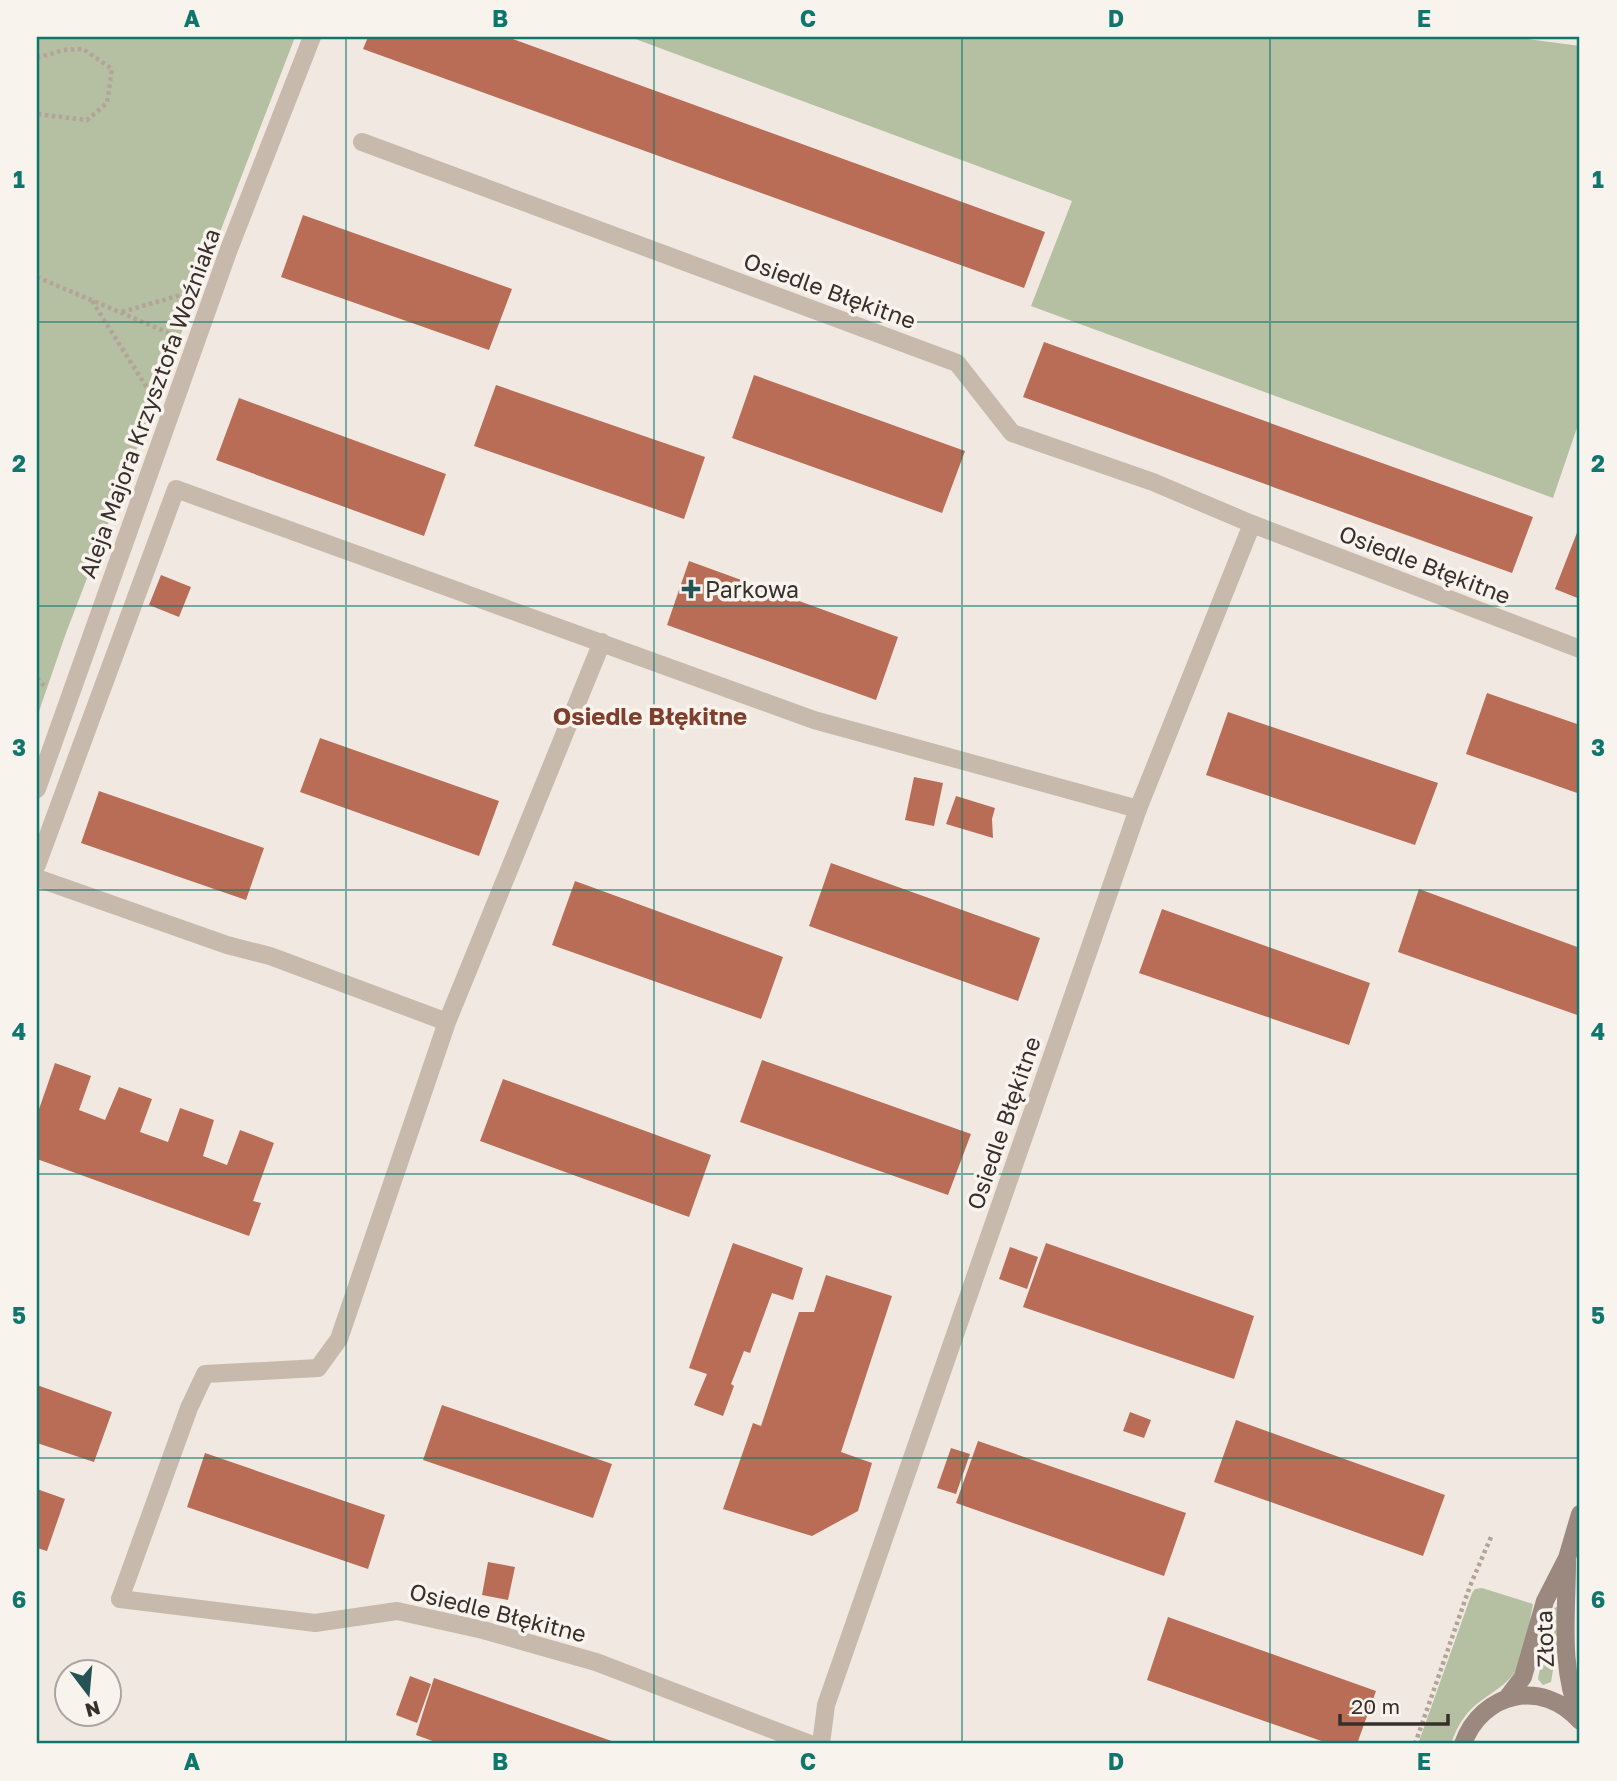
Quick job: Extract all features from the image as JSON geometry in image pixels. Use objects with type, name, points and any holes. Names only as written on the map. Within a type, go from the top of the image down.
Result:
[{"type":"street","name":"Aleja Majora Krzysztofa Woźniaka","points":[[37,789],[195,344],[312,37]]},
{"type":"street","name":"Osiedle Błękitne","points":[[362,142],[957,363],[1012,433],[1153,482],[1252,524],[1580,649]]},
{"type":"street","points":[[37,865],[176,489],[814,720],[1138,809]]},
{"type":"street","name":"Osiedle Błękitne","points":[[821,1744],[826,1705],[1138,809],[1252,524]]},
{"type":"street","points":[[37,877],[227,946],[270,956],[447,1022],[602,642]]},
{"type":"street","name":"Osiedle Błękitne","points":[[447,1022],[339,1339],[318,1368],[205,1374],[189,1408],[120,1599],[315,1623],[397,1611],[484,1630],[596,1662],[810,1744]]},
{"type":"street","name":"Złota","points":[[1507,1698],[1523,1677],[1545,1601],[1567,1558],[1580,1514]]},
{"type":"street","name":"Złota","points":[[1567,1558],[1567,1660],[1572,1697],[1580,1716]]},
{"type":"street","points":[[1463,1744],[1477,1718],[1491,1706],[1507,1698],[1530,1695],[1551,1699],[1571,1710],[1580,1721]]},
{"type":"path","points":[[37,58],[63,50],[83,49],[112,69],[107,103],[87,120],[37,114]]},
{"type":"path","points":[[37,152],[37,163]]},
{"type":"path","points":[[37,276],[195,344]]},
{"type":"path","points":[[121,312],[217,284]]},
{"type":"path","points":[[92,300],[168,421]]},
{"type":"path","points":[[1415,1744],[1470,1586],[1491,1537]]},
{"type":"green space","points":[[37,37],[295,37],[66,633],[37,717]]},
{"type":"green space","points":[[630,37],[1513,37],[1580,46],[1580,419],[1553,498],[1031,306],[1072,201]]},
{"type":"green space","points":[[1482,1588],[1533,1604],[1519,1666],[1508,1681],[1476,1704],[1467,1714],[1451,1744],[1418,1744],[1472,1593],[1475,1589]]},
{"type":"green space","points":[[1558,1606],[1563,1612],[1551,1682],[1543,1685],[1538,1679],[1551,1610]]},
{"type":"building","points":[[368,37],[507,37],[1045,232],[1024,288],[363,49]]},
{"type":"building","points":[[303,215],[512,289],[489,350],[281,277]]},
{"type":"building","points":[[1044,342],[1533,517],[1512,573],[1023,397]]},
{"type":"building","points":[[754,375],[965,451],[942,513],[732,438]]},
{"type":"building","points":[[496,385],[705,457],[684,519],[474,446]]},
{"type":"building","points":[[239,398],[446,474],[424,536],[216,460]]},
{"type":"building","points":[[1580,525],[1580,599],[1555,589]]},
{"type":"building","points":[[689,561],[898,637],[876,700],[667,625]]},
{"type":"building","points":[[161,575],[191,587],[179,617],[149,605]]},
{"type":"building","points":[[1487,693],[1580,725],[1580,794],[1466,754]]},
{"type":"building","points":[[1228,712],[1438,783],[1415,845],[1206,775]]},
{"type":"building","points":[[320,738],[499,801],[479,856],[300,792]]},
{"type":"building","points":[[914,777],[943,783],[934,826],[905,820]]},
{"type":"building","points":[[99,791],[264,848],[246,900],[81,843]]},
{"type":"building","points":[[956,796],[995,808],[992,819],[993,838],[946,824]]},
{"type":"building","points":[[831,863],[1040,938],[1018,1001],[809,926]]},
{"type":"building","points":[[575,881],[783,957],[761,1019],[552,945]]},
{"type":"building","points":[[1419,889],[1580,948],[1580,1016],[1398,952]]},
{"type":"building","points":[[1162,909],[1370,983],[1349,1045],[1139,973]]},
{"type":"building","points":[[762,1060],[971,1134],[948,1195],[740,1122]]},
{"type":"building","points":[[55,1063],[91,1076],[79,1110],[105,1120],[119,1087],[152,1099],[140,1132],[168,1142],[180,1108],[214,1120],[203,1156],[227,1165],[240,1130],[274,1143],[253,1201],[261,1203],[249,1236],[37,1159],[37,1115]]},
{"type":"building","points":[[503,1079],[711,1155],[689,1217],[480,1141]]},
{"type":"building","points":[[733,1243],[803,1268],[793,1300],[772,1293],[750,1353],[744,1351],[731,1384],[734,1386],[723,1416],[694,1405],[707,1374],[689,1368]]},
{"type":"building","points":[[1046,1243],[1254,1316],[1234,1379],[1023,1307]]},
{"type":"building","points":[[1010,1247],[1038,1257],[1027,1289],[999,1279]]},
{"type":"building","points":[[826,1275],[892,1296],[841,1452],[872,1463],[858,1511],[812,1536],[723,1509],[753,1423],[761,1426],[799,1312],[814,1312]]},
{"type":"building","points":[[37,1385],[112,1412],[94,1462],[37,1443]]},
{"type":"building","points":[[442,1405],[612,1464],[593,1518],[423,1460]]},
{"type":"building","points":[[1130,1412],[1151,1420],[1144,1438],[1123,1431]]},
{"type":"building","points":[[1236,1420],[1445,1495],[1423,1556],[1214,1482]]},
{"type":"building","points":[[978,1441],[1186,1513],[1164,1576],[956,1503]]},
{"type":"building","points":[[951,1448],[970,1454],[956,1494],[937,1488]]},
{"type":"building","points":[[205,1453],[385,1515],[368,1569],[187,1507]]},
{"type":"building","points":[[37,1489],[65,1499],[47,1551],[37,1548]]},
{"type":"building","points":[[488,1562],[515,1567],[508,1600],[482,1595]]},
{"type":"building","points":[[1168,1617],[1376,1691],[1357,1744],[1330,1744],[1147,1680]]},
{"type":"building","points":[[410,1676],[431,1684],[417,1723],[396,1715]]},
{"type":"building","points":[[434,1678],[620,1744],[441,1744],[416,1735]]},
{"type":"place","name":"Parkowa","points":[[691,589]]},
{"type":"district","name":"Osiedle Błękitne","points":[[650,715]]}]
